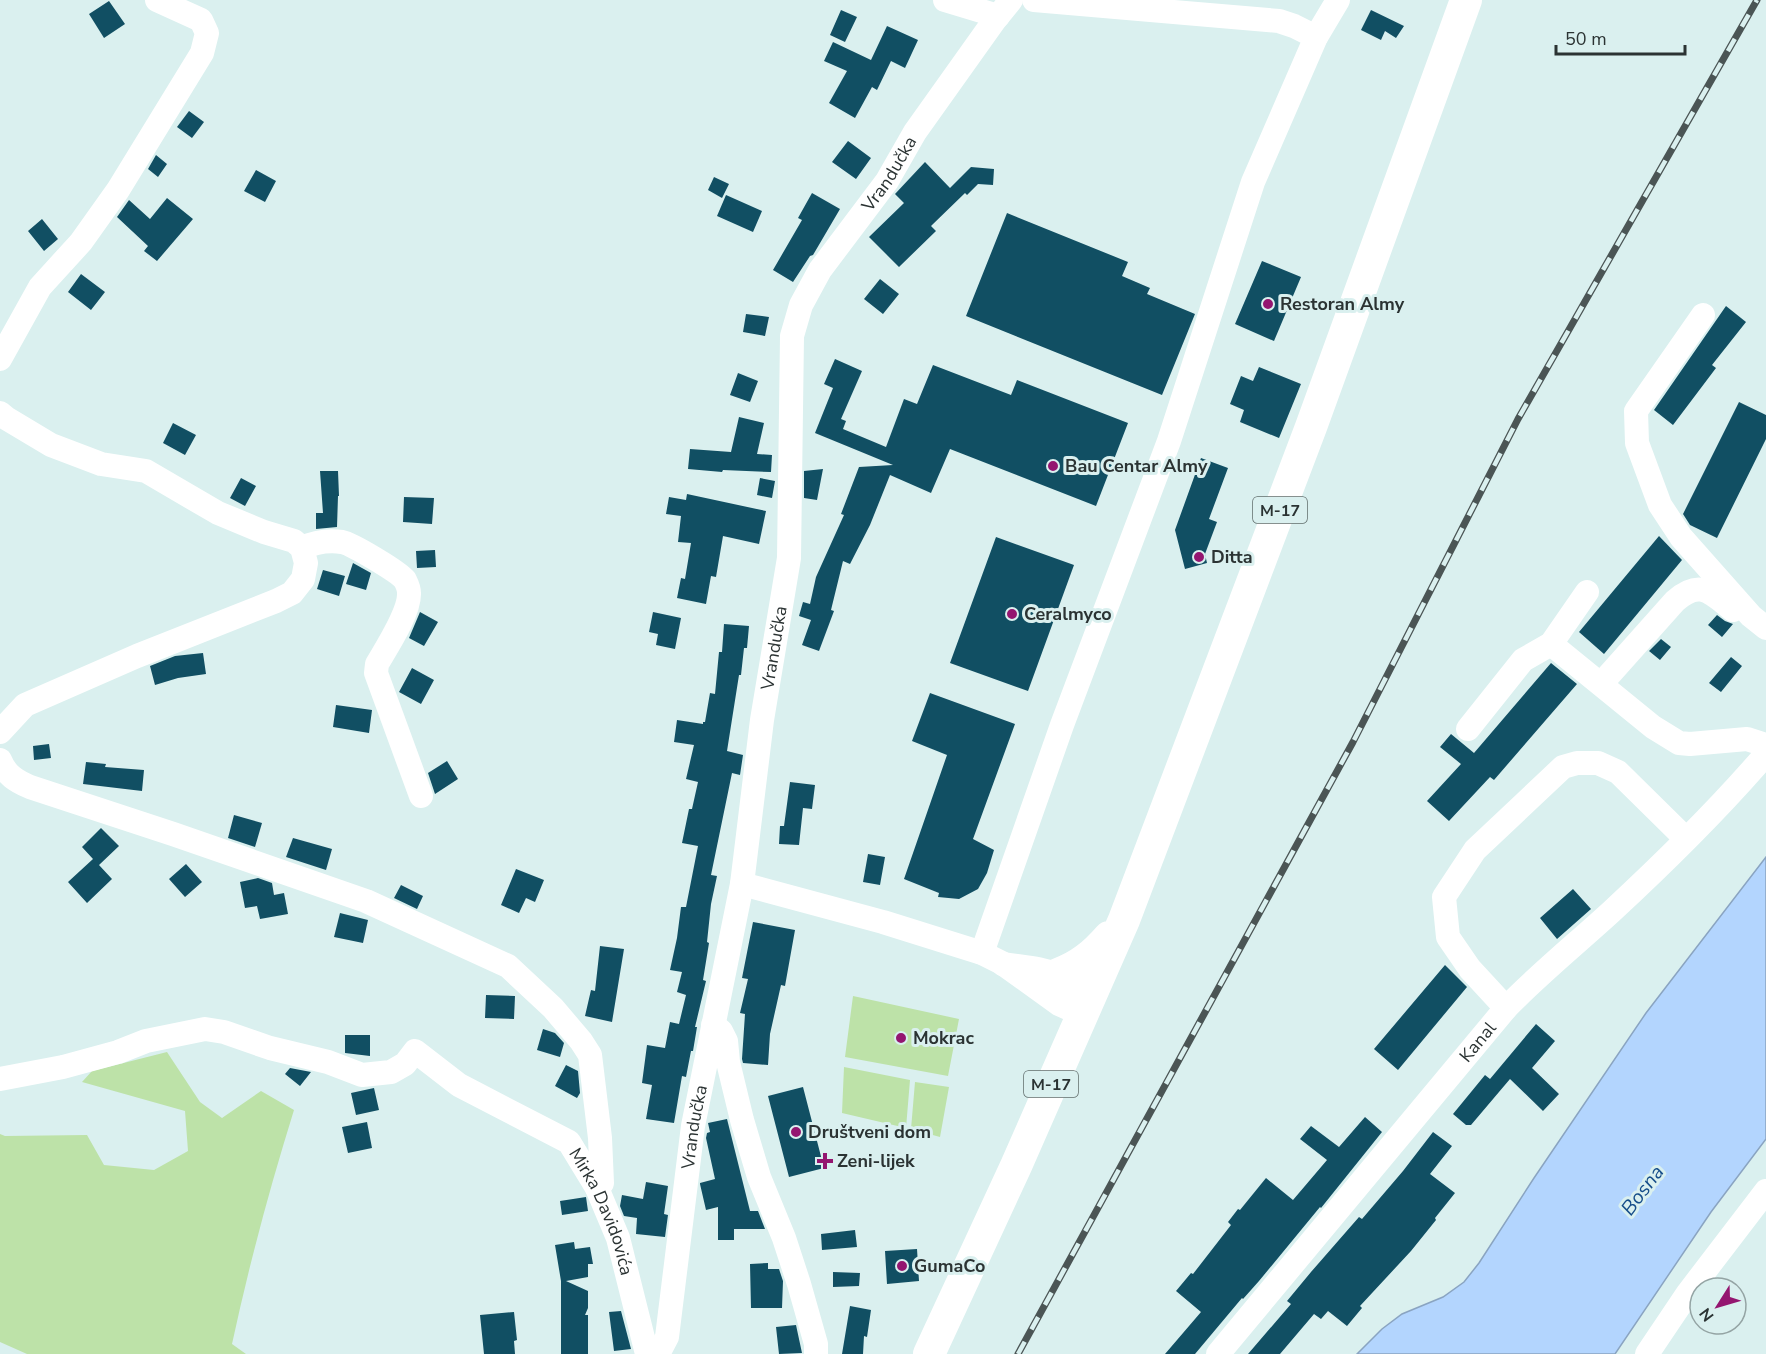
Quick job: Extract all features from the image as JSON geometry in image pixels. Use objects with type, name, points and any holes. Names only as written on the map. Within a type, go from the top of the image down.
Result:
[{"type":"main road","name":"M-17","points":[[929,1354],[1016,1166],[1124,920],[1311,427],[1466,0]]},
{"type":"main road","points":[[1058,974],[1075,968],[1087,959],[1124,920]]},
{"type":"street","points":[[0,359],[40,287],[81,242],[112,199],[202,53],[207,33],[201,20],[157,0]]},
{"type":"street","points":[[945,0],[1004,8]]},
{"type":"street","points":[[1034,0],[1279,21],[1316,37]]},
{"type":"street","points":[[992,958],[1062,725],[1169,441],[1253,182],[1316,37],[1338,0]]},
{"type":"street","name":"Vrandučka","points":[[657,1354],[667,1337],[693,1126],[742,884],[762,720],[789,558],[792,336],[801,306],[820,270],[887,181],[915,132],[1004,8]]},
{"type":"street","points":[[1703,315],[1636,411],[1637,442],[1660,505],[1681,537],[1758,622]]},
{"type":"street","points":[[0,413],[51,445],[101,464],[146,471],[218,513],[264,532],[294,541],[302,548],[306,563],[303,579],[292,592],[276,601],[137,656],[25,705],[0,732]]},
{"type":"street","points":[[302,548],[317,542],[345,543],[395,571],[404,579],[408,587],[409,601],[405,612],[377,664],[376,673],[421,796]]},
{"type":"street","points":[[1601,684],[1675,601],[1688,590],[1703,589],[1743,617],[1758,622]]},
{"type":"street","points":[[1468,729],[1523,660],[1551,644],[1587,592]]},
{"type":"street","points":[[1551,644],[1653,727],[1679,743],[1747,739],[1766,745]]},
{"type":"street","name":"Kanal","points":[[1218,1354],[1506,1008],[1529,984],[1611,912],[1725,801],[1766,754]]},
{"type":"street","points":[[0,760],[12,778],[30,788],[173,834],[366,901],[508,966],[553,1008],[582,1041],[590,1055],[600,1138],[602,1182],[597,1188]]},
{"type":"street","points":[[1506,1008],[1470,969],[1448,937],[1444,897],[1476,850],[1524,802],[1563,767],[1577,763],[1598,763],[1618,772],[1686,839]]},
{"type":"street","points":[[742,884],[883,922],[992,958],[1058,974],[1077,989],[1084,1008],[1059,1004],[992,958]]},
{"type":"street","points":[[713,1025],[721,1031],[726,1041],[728,1062],[742,1120],[759,1177],[784,1238],[799,1284],[816,1344],[816,1354]]},
{"type":"street","name":"Mirka Davidovića","points":[[0,1080],[63,1067],[118,1052],[146,1041],[205,1029],[224,1032],[270,1048],[328,1062],[362,1074],[391,1071],[405,1064],[415,1051],[459,1085],[569,1142],[597,1188],[618,1239],[647,1354]]},
{"type":"street","points":[[1647,1354],[1688,1293],[1766,1191]]},
{"type":"green space","name":"Mokrac","points":[[853,996],[959,1019],[948,1076],[845,1057]]},
{"type":"green space","points":[[167,1052],[200,1102],[222,1118],[261,1091],[294,1110],[260,1226],[232,1344],[246,1354],[27,1354],[0,1342],[0,1134],[5,1136],[87,1135],[104,1165],[154,1170],[188,1151],[185,1111],[82,1082],[92,1071]]},
{"type":"green space","name":"Mokrac","points":[[844,1067],[910,1080],[906,1128],[842,1113]]},
{"type":"green space","name":"Mokrac","points":[[915,1082],[949,1087],[940,1137],[911,1129]]},
{"type":"water","name":"Bosna","points":[[1766,857],[1766,1139],[1711,1212],[1615,1354],[1357,1354],[1382,1329],[1402,1314],[1443,1297],[1464,1282],[1646,1013]]},
{"type":"building","points":[[109,1],[125,24],[104,38],[89,14]]},
{"type":"building","points":[[841,10],[857,17],[845,42],[830,35]]},
{"type":"building","points":[[1371,10],[1404,26],[1396,38],[1385,31],[1381,40],[1361,30]]},
{"type":"building","points":[[887,26],[918,40],[905,68],[891,61],[877,90],[872,87],[855,118],[829,103],[847,71],[824,61],[833,42],[871,60]]},
{"type":"building","points":[[189,111],[204,122],[192,138],[177,127]]},
{"type":"building","points":[[848,141],[871,158],[856,179],[832,162]]},
{"type":"building","points":[[156,155],[167,164],[158,177],[148,169]]},
{"type":"building","points":[[925,162],[950,188],[971,167],[994,169],[993,185],[978,184],[967,195],[965,193],[931,226],[936,231],[899,267],[869,237],[904,203],[895,194]]},
{"type":"building","points":[[256,170],[276,181],[265,202],[244,191]]},
{"type":"building","points":[[714,177],[729,184],[722,198],[708,190]]},
{"type":"building","points":[[812,193],[840,209],[813,255],[810,256],[793,282],[773,270],[802,220],[798,218]]},
{"type":"building","points":[[726,195],[762,211],[753,232],[717,216]]},
{"type":"building","points":[[167,198],[193,219],[157,261],[144,251],[148,246],[117,217],[129,200],[150,219]]},
{"type":"building","points":[[1007,213],[1128,262],[1122,276],[1150,288],[1147,294],[1195,314],[1162,395],[966,316]]},
{"type":"building","points":[[42,219],[58,239],[44,251],[28,231]]},
{"type":"building","points":[[1262,261],[1301,277],[1274,341],[1235,324]]},
{"type":"building","points":[[81,274],[105,292],[91,310],[68,292]]},
{"type":"building","points":[[880,279],[899,294],[883,314],[864,299]]},
{"type":"building","points":[[1726,306],[1746,322],[1712,365],[1716,368],[1673,425],[1654,410]]},
{"type":"building","points":[[746,314],[769,317],[765,336],[743,332]]},
{"type":"building","name":"Bau Centar Almy","points":[[835,359],[862,371],[841,419],[846,421],[843,429],[886,447],[904,399],[917,404],[933,365],[1011,395],[1017,380],[1128,423],[1096,506],[950,449],[931,493],[890,475],[870,525],[850,564],[843,561],[831,610],[834,611],[819,651],[802,645],[811,620],[799,616],[803,602],[810,604],[816,577],[844,515],[841,514],[859,467],[893,465],[815,433],[833,388],[824,384]]},
{"type":"building","points":[[1259,367],[1301,384],[1279,438],[1240,422],[1244,410],[1230,404],[1241,376],[1253,381]]},
{"type":"building","points":[[738,373],[758,381],[750,402],[730,395]]},
{"type":"building","points":[[1739,402],[1766,415],[1766,439],[1717,538],[1690,525],[1683,514]]},
{"type":"building","points":[[739,417],[764,423],[757,454],[772,455],[771,472],[688,469],[690,449],[731,452]]},
{"type":"building","points":[[173,423],[196,435],[185,455],[163,443]]},
{"type":"building","points":[[1201,458],[1228,468],[1209,519],[1217,522],[1205,554],[1207,563],[1185,569],[1175,530]]},
{"type":"building","points":[[823,469],[817,500],[804,498],[804,471]]},
{"type":"building","points":[[320,471],[338,471],[337,527],[316,529],[316,513],[323,513]]},
{"type":"building","points":[[241,478],[256,486],[245,506],[230,498]]},
{"type":"building","points":[[760,478],[775,481],[772,498],[757,495]]},
{"type":"building","points":[[687,494],[766,511],[759,544],[723,536],[716,577],[711,576],[706,604],[677,598],[681,578],[685,579],[691,543],[678,542],[681,516],[666,514],[669,497],[686,500]]},
{"type":"building","points":[[404,497],[434,498],[432,524],[403,522]]},
{"type":"building","points":[[1659,536],[1682,560],[1604,654],[1579,632]]},
{"type":"building","name":"Ceralmyco","points":[[996,537],[1074,565],[1028,691],[950,663]]},
{"type":"building","points":[[435,550],[436,567],[417,568],[416,551]]},
{"type":"building","points":[[353,563],[371,573],[366,590],[346,584]]},
{"type":"building","points":[[323,570],[345,576],[339,596],[317,589]]},
{"type":"building","points":[[420,612],[438,622],[424,646],[409,638]]},
{"type":"building","points":[[653,612],[681,618],[675,649],[656,645],[658,634],[649,632]]},
{"type":"building","points":[[1717,615],[1733,624],[1722,637],[1708,625]]},
{"type":"building","points":[[724,624],[749,626],[747,648],[744,648],[727,751],[743,755],[740,775],[732,773],[711,875],[717,876],[711,904],[707,942],[709,943],[703,980],[706,981],[695,1027],[697,1027],[693,1051],[691,1051],[686,1077],[682,1076],[674,1123],[646,1119],[652,1085],[642,1083],[647,1045],[665,1048],[670,1022],[679,1024],[686,995],[677,992],[682,972],[670,970],[681,907],[686,907],[698,846],[682,843],[689,809],[692,809],[698,782],[686,779],[694,745],[674,742],[677,720],[703,724],[705,722],[710,693],[715,694]]},
{"type":"building","points":[[1661,639],[1671,647],[1660,660],[1649,651]]},
{"type":"building","points":[[203,653],[206,674],[178,678],[155,685],[150,666],[175,656]]},
{"type":"building","points":[[1731,657],[1742,666],[1721,692],[1709,683]]},
{"type":"building","points":[[1551,663],[1577,684],[1494,780],[1490,777],[1449,821],[1427,801],[1461,764],[1440,747],[1451,734],[1474,753]]},
{"type":"building","points":[[412,668],[434,680],[421,704],[399,692]]},
{"type":"building","points":[[930,693],[1015,724],[973,839],[994,850],[987,873],[978,889],[959,899],[938,897],[939,893],[904,879],[947,755],[912,741]]},
{"type":"building","points":[[336,705],[372,710],[369,733],[333,727]]},
{"type":"building","points":[[49,744],[51,758],[34,760],[33,746]]},
{"type":"building","points":[[447,761],[458,779],[435,794],[428,773]]},
{"type":"building","points":[[86,762],[106,764],[105,767],[144,770],[142,791],[83,784]]},
{"type":"building","points":[[790,782],[815,785],[812,809],[803,808],[799,845],[779,844],[780,826],[784,826]]},
{"type":"building","points":[[234,815],[262,823],[255,847],[228,838]]},
{"type":"building","points":[[101,828],[119,846],[99,865],[112,879],[87,903],[68,882],[93,859],[82,847]]},
{"type":"building","points":[[293,838],[332,849],[326,870],[286,857]]},
{"type":"building","points":[[868,854],[885,857],[880,885],[863,882]]},
{"type":"building","points":[[186,864],[202,882],[185,897],[169,879]]},
{"type":"building","points":[[516,869],[544,880],[535,902],[526,898],[519,913],[501,905]]},
{"type":"building","points":[[258,878],[272,883],[274,895],[284,893],[288,914],[260,919],[257,906],[245,908],[240,882]]},
{"type":"building","points":[[401,885],[423,896],[417,909],[394,898]]},
{"type":"building","points":[[1573,889],[1591,909],[1557,939],[1540,918]]},
{"type":"building","points":[[340,913],[368,920],[363,943],[334,937]]},
{"type":"building","points":[[753,922],[795,930],[785,986],[781,985],[770,1034],[768,1065],[743,1063],[742,1059],[745,1014],[740,1013],[748,979],[742,978]]},
{"type":"building","points":[[600,946],[624,949],[612,1022],[585,1016],[591,990],[595,991]]},
{"type":"building","points":[[1445,965],[1467,987],[1398,1070],[1374,1049]]},
{"type":"building","points":[[486,995],[515,996],[514,1019],[485,1018]]},
{"type":"building","points":[[1536,1024],[1555,1041],[1532,1068],[1559,1094],[1543,1111],[1510,1079],[1471,1125],[1466,1125],[1453,1114],[1485,1075],[1490,1079]]},
{"type":"building","points":[[543,1029],[555,1033],[564,1043],[560,1057],[537,1050]]},
{"type":"building","points":[[345,1035],[370,1035],[370,1056],[345,1053]]},
{"type":"building","points":[[566,1065],[578,1071],[580,1093],[577,1098],[555,1086]]},
{"type":"building","points":[[290,1068],[311,1072],[300,1086],[285,1074]]},
{"type":"building","name":"Društveni dom","points":[[803,1087],[824,1168],[789,1177],[768,1096]]},
{"type":"building","points":[[374,1088],[379,1110],[356,1115],[351,1093]]},
{"type":"building","points":[[1365,1117],[1382,1132],[1321,1208],[1195,1354],[1165,1354],[1201,1312],[1176,1291],[1191,1273],[1193,1274],[1231,1225],[1228,1222],[1238,1209],[1240,1210],[1266,1178],[1293,1200],[1327,1160],[1300,1139],[1311,1126],[1339,1147]]},
{"type":"building","points":[[727,1119],[750,1211],[758,1211],[765,1229],[734,1229],[734,1240],[718,1240],[718,1207],[706,1210],[700,1183],[715,1179],[706,1138],[707,1133],[710,1132],[708,1123]]},
{"type":"building","points":[[367,1122],[372,1148],[348,1153],[342,1127]]},
{"type":"building","points":[[1433,1132],[1452,1146],[1430,1174],[1455,1193],[1411,1251],[1360,1306],[1362,1308],[1347,1326],[1328,1311],[1321,1319],[1314,1314],[1280,1354],[1248,1354],[1291,1304],[1287,1301],[1311,1272],[1359,1217],[1362,1219]]},
{"type":"building","points":[[646,1182],[668,1186],[664,1214],[668,1215],[665,1237],[636,1234],[637,1218],[624,1216],[620,1206],[622,1195],[643,1199]]},
{"type":"building","points":[[586,1197],[588,1211],[562,1215],[560,1201]]},
{"type":"building","points":[[855,1230],[857,1247],[822,1250],[821,1234]]},
{"type":"building","points":[[574,1242],[575,1249],[590,1247],[593,1264],[588,1264],[588,1277],[566,1281],[588,1291],[588,1308],[585,1315],[588,1315],[588,1354],[561,1354],[561,1281],[555,1245]]},
{"type":"building","name":"GumaCo","points":[[917,1249],[919,1281],[887,1284],[885,1251]]},
{"type":"building","points":[[768,1263],[768,1269],[779,1269],[783,1281],[782,1308],[751,1308],[750,1264]]},
{"type":"building","points":[[833,1272],[860,1273],[859,1286],[833,1287]]},
{"type":"building","points":[[850,1306],[871,1310],[867,1337],[864,1336],[863,1354],[842,1354]]},
{"type":"building","points":[[621,1311],[631,1349],[614,1351],[609,1312]]},
{"type":"building","points":[[514,1312],[517,1340],[514,1341],[515,1354],[484,1354],[480,1315]]},
{"type":"building","points":[[796,1325],[802,1353],[779,1354],[776,1327]]},
{"type":"railway","points":[[1018,1354],[1353,742],[1518,419],[1757,0]]},
{"type":"place","name":"Restoran Almy","points":[[1268,304]]},
{"type":"place","name":"Bau Centar Almy","points":[[1053,466]]},
{"type":"place","name":"Ditta","points":[[1199,557]]},
{"type":"place","name":"Ceralmyco","points":[[1012,614]]},
{"type":"place","name":"Mokrac","points":[[901,1038]]},
{"type":"place","name":"Društveni dom","points":[[796,1132]]},
{"type":"place","name":"Zeni-lijek","points":[[825,1161]]},
{"type":"place","name":"GumaCo","points":[[902,1266]]}]
